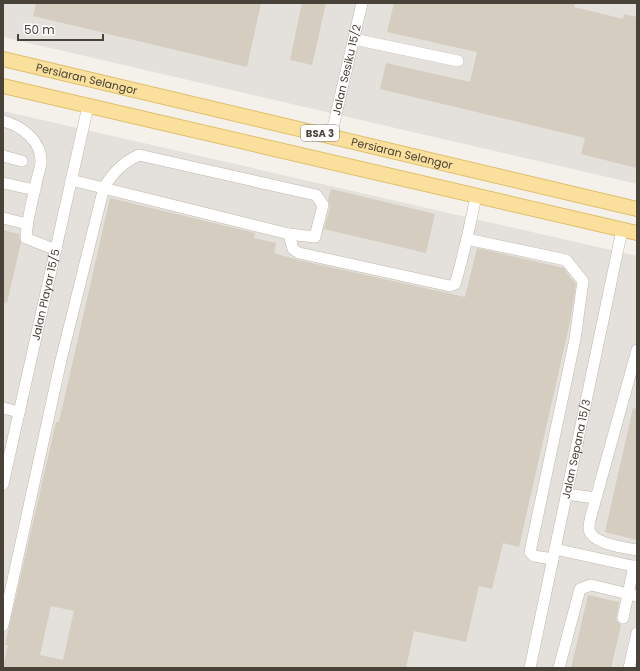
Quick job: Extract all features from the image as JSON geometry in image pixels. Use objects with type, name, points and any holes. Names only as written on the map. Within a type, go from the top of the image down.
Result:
[{"type":"main road","name":"Persiaran Selangor","points":[[3,59],[637,209]]},
{"type":"main road","name":"BSA 3","points":[[3,86],[637,233]]},
{"type":"street","name":"Jalan Sesiku 15/2","points":[[331,136],[362,3]]},
{"type":"street","points":[[354,39],[458,61]]},
{"type":"street","name":"Jalan Playar 15/5","points":[[3,484],[88,106]]},
{"type":"street","points":[[3,121],[12,124],[29,134],[38,148],[41,163],[27,224],[26,238],[56,250]]},
{"type":"street","points":[[3,625],[61,360],[104,187],[114,172],[125,161],[139,155],[316,195],[323,205],[315,237],[288,234],[104,187],[71,180]]},
{"type":"street","points":[[3,156],[22,161]]},
{"type":"street","points":[[3,183],[35,190]]},
{"type":"street","points":[[288,234],[293,249],[299,254],[450,286],[455,284],[467,239],[476,196]]},
{"type":"street","points":[[3,218],[27,224]]},
{"type":"street","name":"Jalan Sepana 15/3","points":[[530,668],[622,230]]},
{"type":"street","points":[[467,239],[566,260],[583,281],[575,339],[530,552],[534,556],[554,554],[635,567],[633,595],[623,618]]},
{"type":"street","points":[[637,350],[635,365],[596,498],[589,528],[595,539],[607,544],[637,550]]},
{"type":"street","points":[[3,408],[19,412]]},
{"type":"street","points":[[566,494],[596,498]]},
{"type":"street","points":[[559,668],[580,589],[591,585],[633,595]]},
{"type":"street","points":[[629,668],[637,634]]},
{"type":"shaded area","points":[[3,3],[637,3],[637,184],[3,37]]},
{"type":"shaded area","points":[[3,111],[637,256],[637,668],[3,668]]},
{"type":"building","points":[[36,3],[261,3],[247,67],[33,16]]},
{"type":"building","points":[[302,3],[326,3],[312,65],[290,60]]},
{"type":"building","points":[[394,3],[575,3],[574,7],[623,19],[624,14],[637,17],[637,168],[581,154],[585,138],[380,89],[386,63],[470,82],[477,52],[387,32]]},
{"type":"building","points":[[331,189],[435,214],[426,253],[324,229],[330,207],[328,200]]},
{"type":"building","points":[[110,198],[255,233],[254,238],[276,243],[274,253],[298,260],[465,297],[477,248],[564,268],[576,284],[570,322],[519,547],[503,543],[492,589],[479,586],[466,642],[414,631],[406,668],[3,668],[8,645],[5,645],[56,422],[59,422]],"holes":[[[51,606],[74,611],[63,660],[40,655]]]},
{"type":"building","points":[[3,230],[19,234],[21,242],[7,303],[3,302]]},
{"type":"building","points":[[633,408],[637,409],[637,540],[605,532]]},
{"type":"building","points":[[588,595],[619,602],[616,620],[621,625],[611,668],[571,668]]}]
